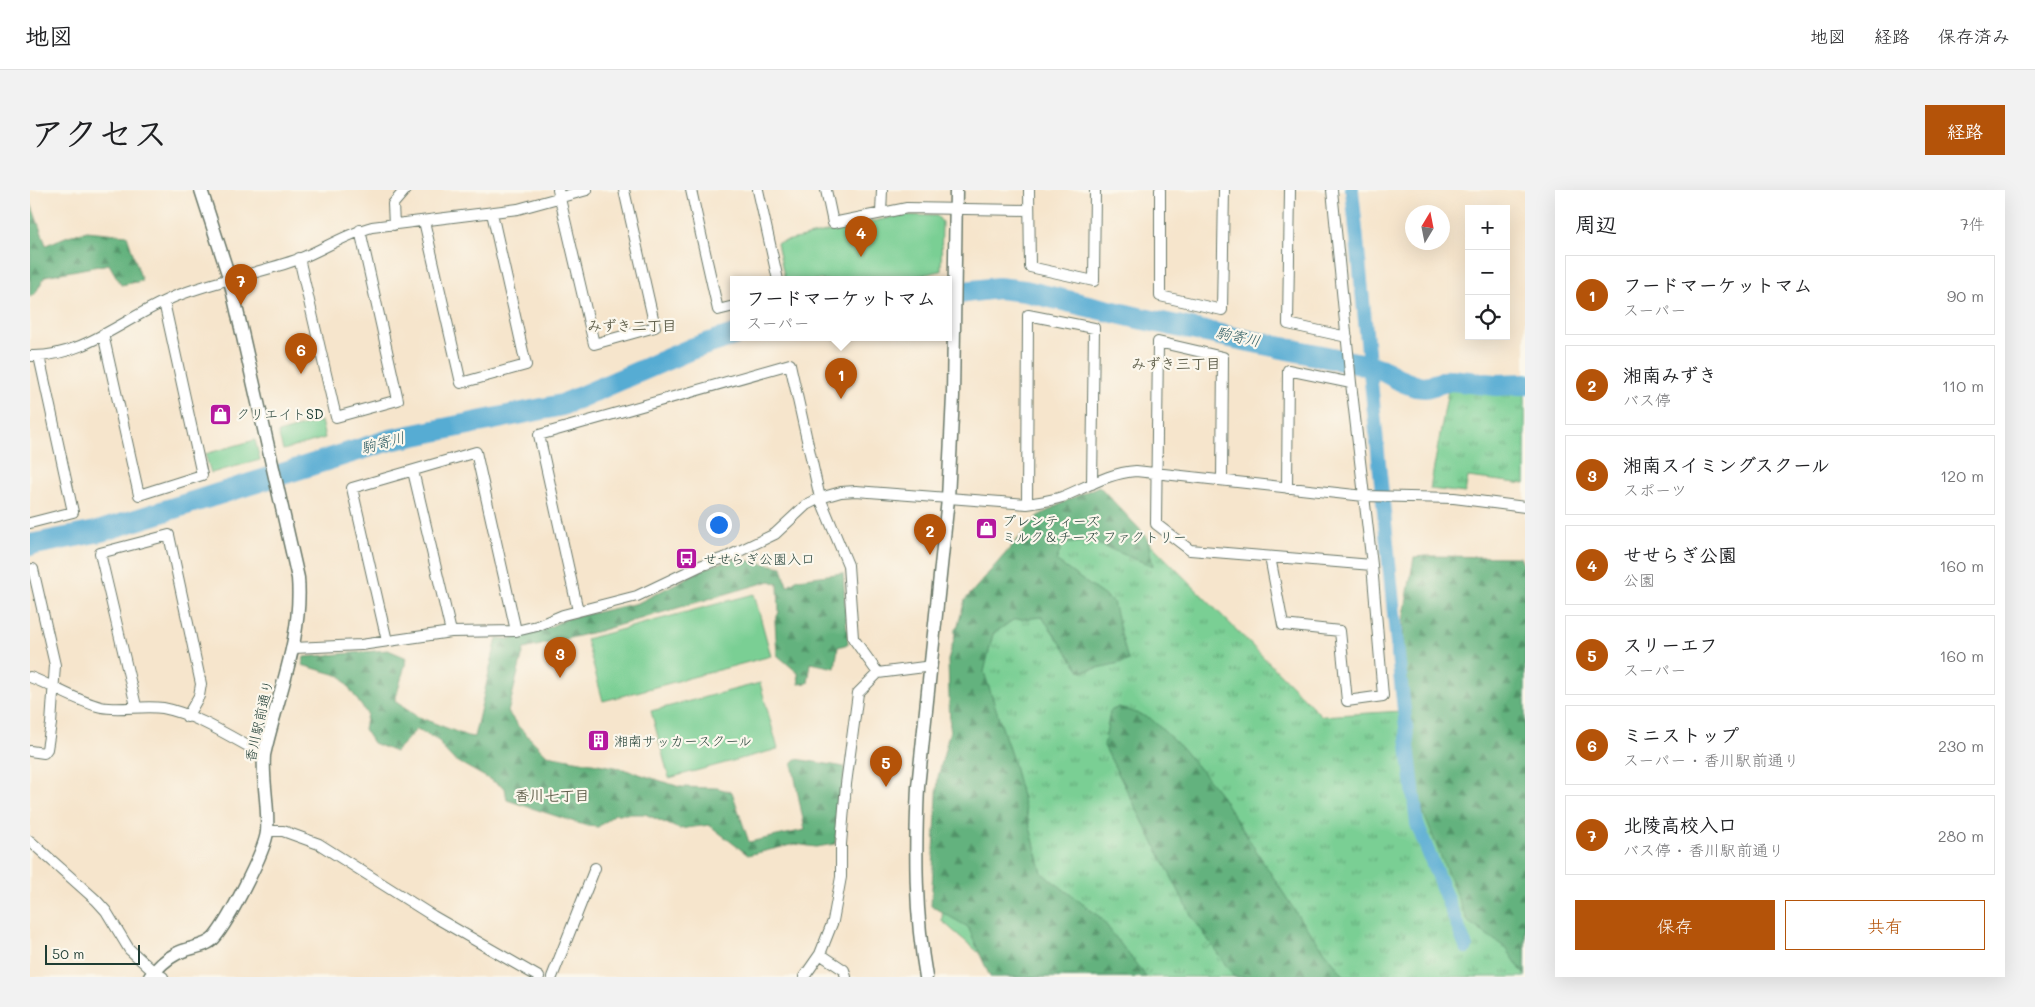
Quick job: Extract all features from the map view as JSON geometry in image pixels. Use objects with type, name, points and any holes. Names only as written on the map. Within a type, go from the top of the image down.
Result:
[{"type":"street","points":[[201,190],[230,280]]},
{"type":"street","points":[[394,225],[393,204],[405,190]]},
{"type":"street","points":[[30,523],[73,512],[35,356],[60,353],[103,334],[178,295],[299,258],[360,230],[518,209],[559,194],[587,190]]},
{"type":"street","points":[[559,194],[594,344],[655,327],[624,190]]},
{"type":"street","points":[[691,190],[718,310],[730,307]]},
{"type":"street","points":[[758,190],[777,276]]},
{"type":"street","points":[[826,190],[833,223],[907,208],[1029,210]]},
{"type":"street","points":[[881,213],[882,190]]},
{"type":"street","points":[[926,977],[920,948],[916,827],[918,788],[948,499],[953,396],[956,190]]},
{"type":"street","points":[[1030,190],[1030,268],[1094,281],[1095,190]]},
{"type":"street","points":[[1160,190],[1160,296],[1222,310],[1224,190]]},
{"type":"street","points":[[1290,190],[1288,324],[1347,337]]},
{"type":"street","points":[[1270,557],[1283,625],[1340,631],[1347,700],[1383,696],[1372,565],[1351,383],[1332,190]]},
{"type":"street","points":[[424,222],[461,383],[526,365],[492,213]]},
{"type":"street","points":[[299,258],[336,417],[398,400],[360,230]]},
{"type":"street","name":"香川駅前通り","points":[[156,975],[176,953],[209,943],[214,938],[260,855],[267,831],[263,768],[264,755],[299,620],[298,578],[230,280]]},
{"type":"street","points":[[103,334],[139,495],[202,475],[164,302]]},
{"type":"street","points":[[1027,504],[1028,315],[1094,328],[1092,484]]},
{"type":"street","points":[[1222,480],[1222,357],[1158,342],[1156,524],[1190,550],[1372,565]]},
{"type":"street","points":[[578,611],[539,435],[790,364],[820,498],[848,565],[853,638],[878,673]]},
{"type":"street","points":[[1287,488],[1288,370],[1351,383]]},
{"type":"street","points":[[387,641],[352,488],[476,452],[516,630]]},
{"type":"street","points":[[413,470],[452,632]]},
{"type":"street","points":[[293,648],[361,646],[452,632],[516,630],[537,626],[562,615],[637,596],[700,566],[727,557],[775,534],[806,505],[820,498],[841,492],[856,491],[1027,504],[1054,499],[1120,473],[1157,473],[1364,496],[1454,498],[1525,507]]},
{"type":"street","points":[[136,706],[100,553],[168,535],[201,684],[200,696],[187,717]]},
{"type":"street","points":[[30,570],[33,569],[55,665],[48,750],[44,754],[30,751]]},
{"type":"street","points":[[804,977],[820,954],[833,921],[841,877],[841,844],[845,794],[858,693],[878,673],[932,666]]},
{"type":"street","points":[[30,677],[85,702],[103,707],[136,706],[166,709],[216,729],[264,755]]},
{"type":"street","points":[[267,831],[282,831],[319,844],[433,916],[539,977]]},
{"type":"street","points":[[30,841],[96,900],[106,911],[129,949],[156,975]]},
{"type":"street","points":[[552,977],[595,868]]},
{"type":"street","points":[[820,954],[844,970],[846,977]]},
{"type":"green space","points":[[30,201],[46,245],[87,231],[127,235],[142,281],[121,285],[109,264],[45,276],[35,294],[30,297]]},
{"type":"green space","points":[[902,215],[937,216],[942,222],[941,271],[917,276],[784,276],[777,243]]},
{"type":"green space","points":[[1449,385],[1498,391],[1525,390],[1525,484],[1468,477],[1465,493],[1430,489]]},
{"type":"green space","points":[[321,421],[325,438],[283,450],[278,433]]},
{"type":"green space","points":[[255,440],[260,460],[211,473],[205,454]]},
{"type":"green space","points":[[1099,486],[1147,537],[1153,566],[1090,541],[1063,544],[1056,561],[1113,602],[1128,661],[1081,672],[1042,617],[1013,620],[993,634],[984,672],[1012,758],[1042,873],[1100,917],[1146,977],[990,977],[968,927],[931,906],[938,777],[950,730],[948,660],[965,600],[1038,516]]},
{"type":"green space","points":[[1096,489],[1322,716],[1417,710],[1525,799],[1525,977],[1007,977],[942,921],[955,628]]},
{"type":"green space","points":[[1414,557],[1520,557],[1525,569],[1525,976],[1506,948],[1467,921],[1423,812],[1414,776],[1405,724],[1403,621]]},
{"type":"green space","points":[[735,558],[782,567],[787,586],[798,579],[843,573],[848,644],[838,647],[835,668],[811,663],[808,683],[799,684],[798,673],[777,655],[775,621],[779,612],[778,584],[770,581],[599,631],[524,649],[508,712],[518,726],[547,755],[620,768],[680,787],[717,788],[732,792],[749,842],[805,830],[792,763],[796,759],[845,767],[835,844],[816,847],[795,844],[748,855],[709,825],[679,829],[645,814],[615,814],[598,827],[587,826],[507,800],[505,788],[453,759],[439,741],[417,729],[395,752],[373,743],[364,729],[367,714],[341,676],[302,665],[304,657],[388,650],[407,658],[395,701],[416,716],[474,737],[497,638],[509,639],[541,631],[566,619],[638,603],[706,568]]},
{"type":"green space","points":[[754,594],[771,656],[603,701],[586,639]]},
{"type":"green space","points":[[760,683],[778,749],[669,778],[651,711]]},
{"type":"green space","points":[[1119,707],[1150,718],[1181,747],[1218,791],[1302,922],[1345,977],[1234,977],[1191,915],[1104,746],[1110,711]]},
{"type":"waterway","points":[[1352,190],[1400,674],[1417,824],[1466,947]]},
{"type":"waterway","name":"駒寄川","points":[[952,294],[998,288],[1025,291],[1143,319],[1370,366],[1415,386],[1426,387],[1451,380],[1496,385],[1525,384]]},
{"type":"waterway","name":"駒寄川","points":[[30,545],[101,531],[390,440],[562,405],[691,349],[730,336]]},
{"type":"place","name":"せせらぎ公園","points":[[861,257]]},
{"type":"place","name":"北陵高校入口","points":[[241,305]]},
{"type":"place","name":"ミニストップ","points":[[301,374]]},
{"type":"place","name":"フードマーケットマム","points":[[841,399]]},
{"type":"place","name":"クリエイトSD","points":[[220,414]]},
{"type":"place","name":"プレンティーズ ミルク＆チーズ ファクトリー","points":[[986,529]]},
{"type":"place","name":"湘南みずき","points":[[930,555]]},
{"type":"place","name":"せせらぎ公園入口","points":[[687,559]]},
{"type":"place","name":"湘南スイミングスクール","points":[[560,678]]},
{"type":"place","name":"湘南サッカースクール","points":[[598,741]]},
{"type":"place","name":"スリーエフ","points":[[886,787]]},
{"type":"district","name":"みずき二丁目","points":[[632,326]]},
{"type":"district","name":"みずき三丁目","points":[[1176,364]]},
{"type":"district","name":"香川七丁目","points":[[552,796]]}]
